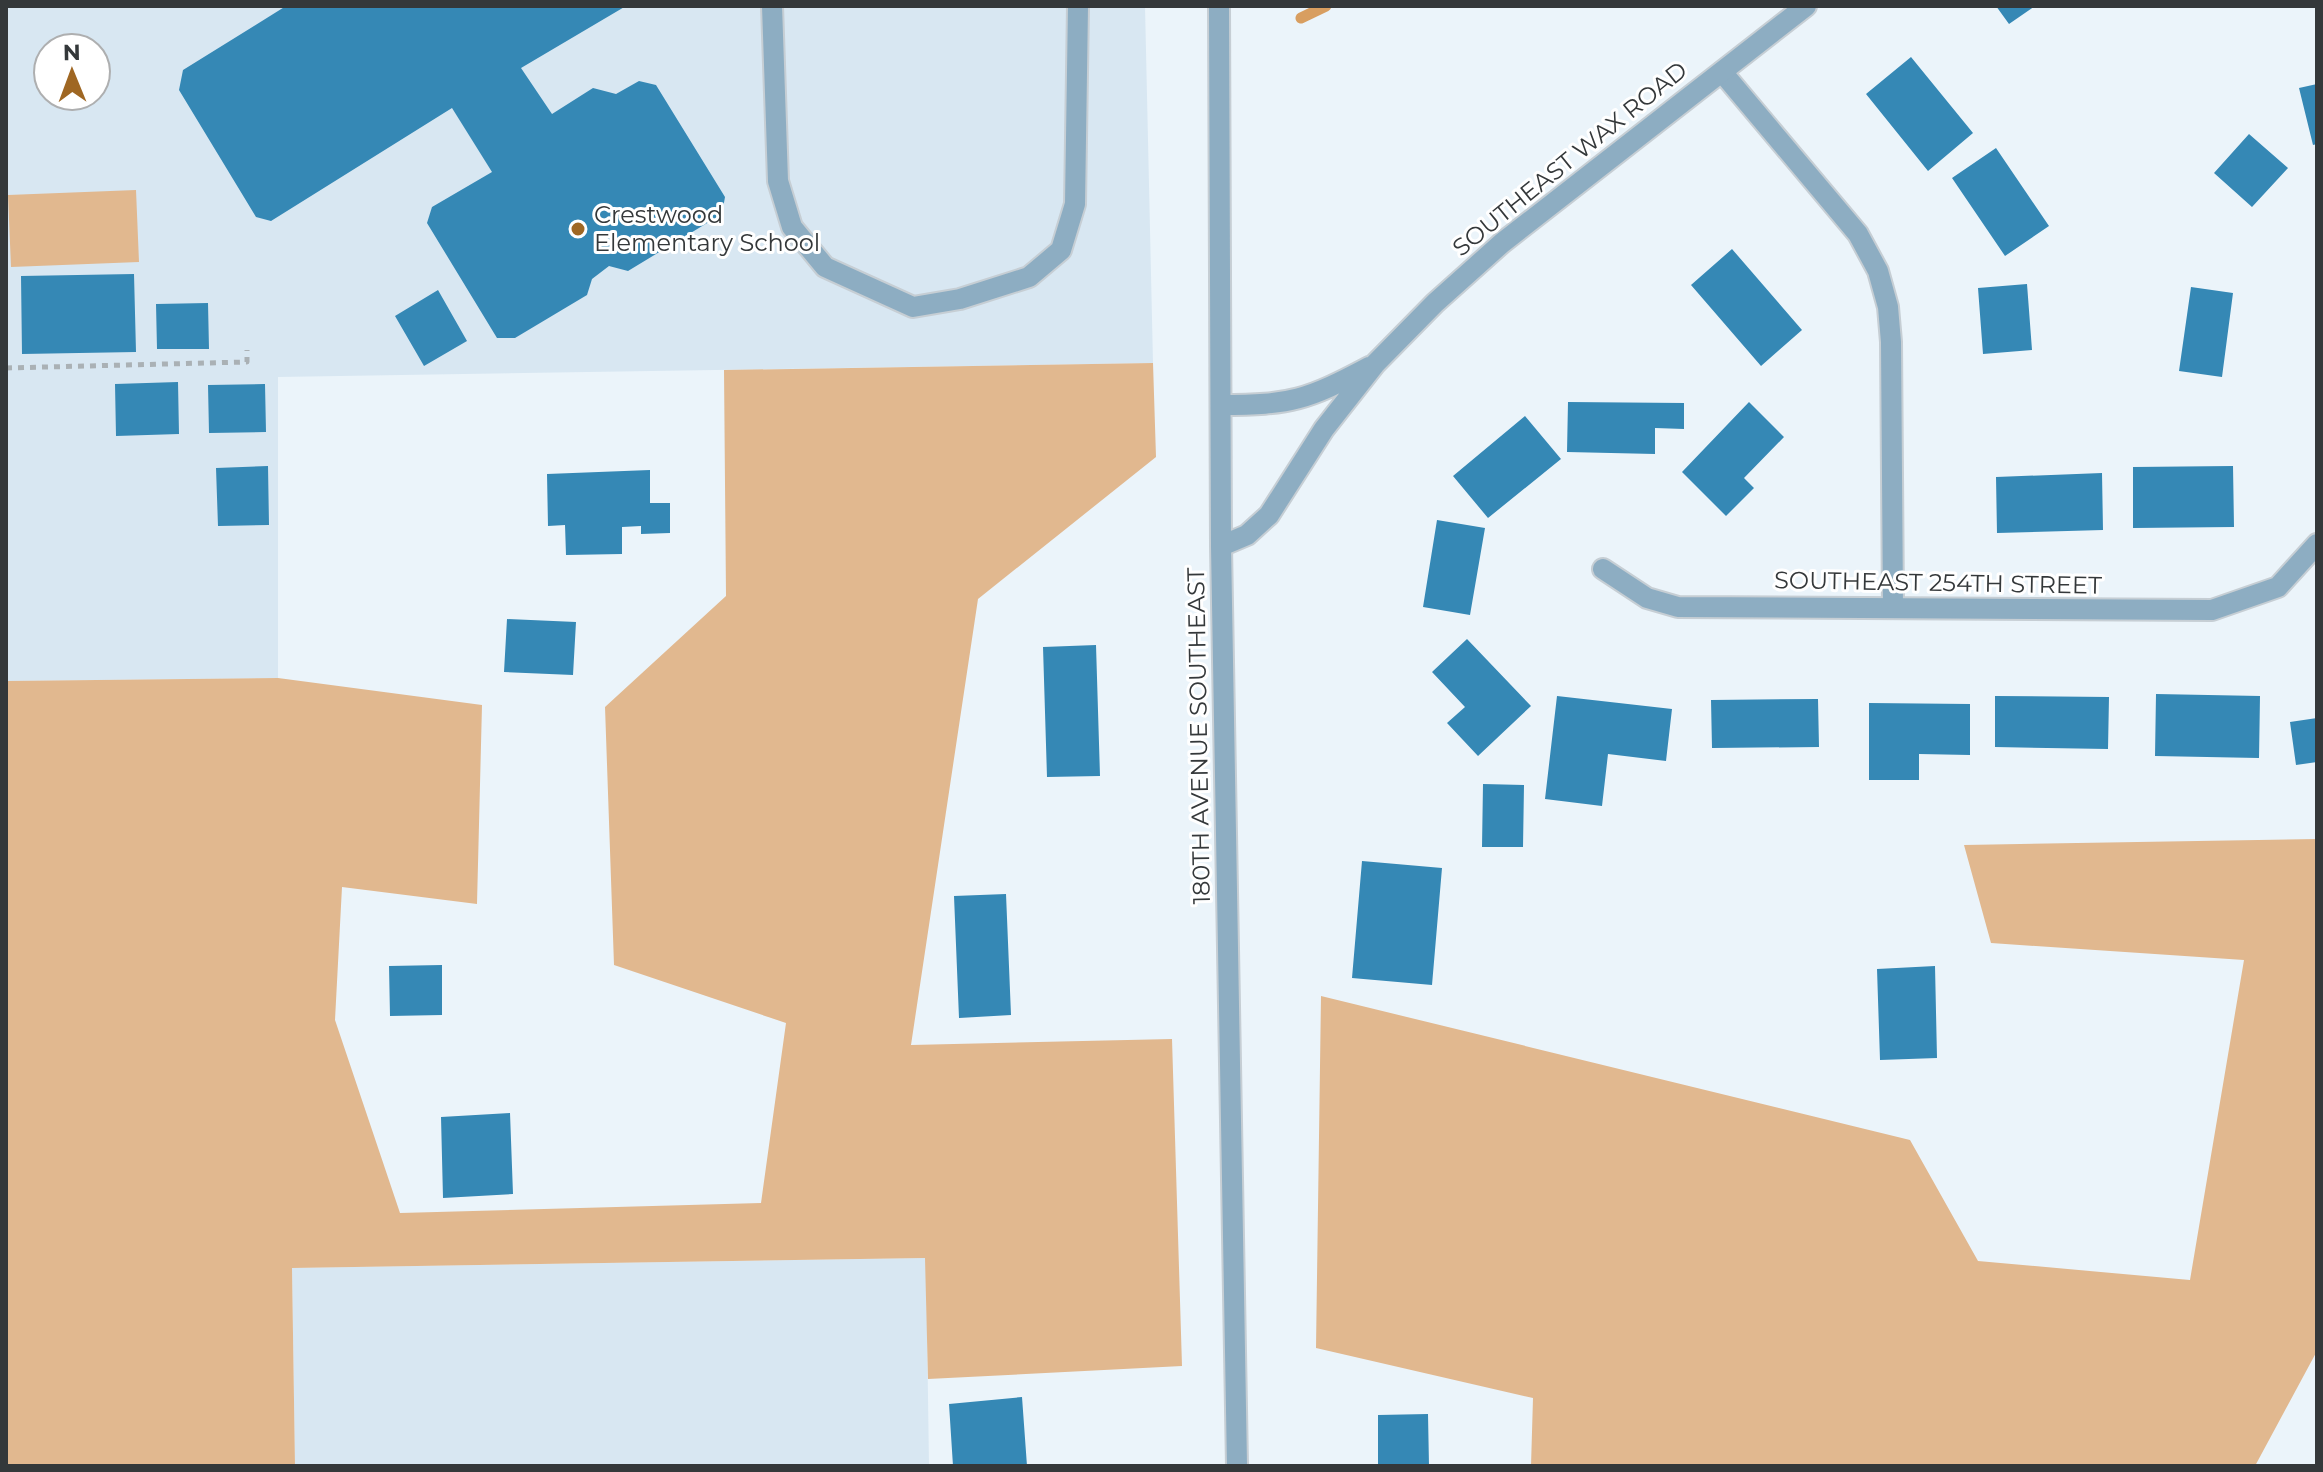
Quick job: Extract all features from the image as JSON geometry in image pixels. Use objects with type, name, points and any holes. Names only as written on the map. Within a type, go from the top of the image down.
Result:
[{"type":"street","points":[[772,6],[778,181],[792,227],[825,267],[913,307],[960,299],[1029,277],[1061,250],[1075,204],[1078,6]]},
{"type":"street","name":"180TH AVENUE SOUTHEAST","points":[[1219,6],[1221,546],[1237,1466]]},
{"type":"street","name":"SOUTHEAST WAX ROAD","points":[[1221,546],[1247,535],[1269,515],[1324,429],[1375,364],[1435,303],[1502,243],[1806,6]]},
{"type":"street","points":[[1722,72],[1858,234],[1878,271],[1888,307],[1891,342],[1893,608]]},
{"type":"street","name":"SOUTHEAST WAX ROAD","points":[[1221,405],[1279,405],[1318,395],[1375,364]]},
{"type":"street","name":"SOUTHEAST 254TH STREET","points":[[1603,569],[1647,598],[1678,607],[2212,610],[2278,587],[2317,544]]},
{"type":"path","points":[[6,368],[247,362],[247,350]]},
{"type":"shaded area","name":"Crestwood Elementary School","points":[[6,6],[1145,6],[1153,363],[278,377],[278,678],[6,681]]},
{"type":"shaded area","points":[[136,190],[139,262],[11,267],[8,195]]},
{"type":"shaded area","points":[[1153,363],[1156,457],[978,599],[911,1045],[1172,1039],[1182,1366],[928,1379],[925,1258],[292,1268],[295,1466],[6,1466],[6,681],[278,678],[482,705],[477,904],[342,887],[335,1020],[400,1213],[761,1203],[786,1023],[614,965],[605,707],[726,596],[724,370]]},
{"type":"shaded area","points":[[2317,839],[2317,1351],[2255,1466],[1531,1466],[1533,1398],[1316,1348],[1321,996],[1910,1140],[1978,1261],[2190,1280],[2244,960],[1991,943],[1964,845]]},
{"type":"shaded area","points":[[926,1258],[929,1466],[295,1466],[292,1268]]},
{"type":"building","points":[[286,6],[626,6],[521,68],[552,114],[593,88],[616,94],[639,81],[656,85],[725,197],[722,214],[628,271],[609,266],[592,279],[587,295],[515,338],[497,338],[427,223],[432,207],[492,172],[452,108],[271,221],[256,217],[179,90],[183,70]]},
{"type":"building","points":[[1996,6],[2035,6],[2009,24]]},
{"type":"building","points":[[1911,57],[1973,133],[1928,171],[1866,94]]},
{"type":"building","points":[[2317,84],[2317,144],[2313,145],[2299,88]]},
{"type":"building","points":[[2249,134],[2288,168],[2252,207],[2214,173]]},
{"type":"building","points":[[1996,148],[2049,226],[2005,256],[1952,178]]},
{"type":"building","points":[[1732,249],[1802,330],[1761,366],[1691,285]]},
{"type":"building","points":[[134,274],[136,352],[22,354],[21,276]]},
{"type":"building","points":[[2027,284],[2032,350],[1983,354],[1978,288]]},
{"type":"building","points":[[2191,287],[2233,293],[2222,377],[2179,371]]},
{"type":"building","points":[[438,290],[467,341],[424,366],[395,316]]},
{"type":"building","points":[[208,303],[209,349],[157,349],[156,304]]},
{"type":"building","points":[[178,382],[179,434],[116,436],[115,384]]},
{"type":"building","points":[[265,384],[266,432],[209,433],[208,385]]},
{"type":"building","points":[[1568,402],[1684,403],[1684,429],[1655,428],[1655,454],[1567,452]]},
{"type":"building","points":[[1749,402],[1784,437],[1744,478],[1754,488],[1726,516],[1682,472]]},
{"type":"building","points":[[1525,416],[1561,459],[1488,518],[1453,476]]},
{"type":"building","points":[[268,466],[269,525],[218,526],[216,468]]},
{"type":"building","points":[[2233,466],[2234,527],[2133,528],[2133,467]]},
{"type":"building","points":[[650,470],[650,503],[670,503],[670,533],[641,534],[641,526],[622,527],[622,554],[566,555],[565,525],[548,526],[547,474]]},
{"type":"building","points":[[2102,473],[2103,530],[1997,533],[1996,477]]},
{"type":"building","points":[[1437,520],[1485,528],[1470,615],[1423,607]]},
{"type":"building","points":[[507,619],[576,622],[573,675],[504,672]]},
{"type":"building","points":[[1467,639],[1531,706],[1478,756],[1447,723],[1465,707],[1432,672]]},
{"type":"building","points":[[1096,645],[1100,776],[1047,777],[1043,647]]},
{"type":"building","points":[[2156,694],[2260,696],[2259,758],[2155,756]]},
{"type":"building","points":[[1557,696],[1672,709],[1666,761],[1608,754],[1602,806],[1545,799]]},
{"type":"building","points":[[1995,696],[2109,697],[2108,749],[1995,747]]},
{"type":"building","points":[[1818,699],[1819,747],[1712,748],[1711,700]]},
{"type":"building","points":[[1869,703],[1970,704],[1970,755],[1919,754],[1919,780],[1869,780]]},
{"type":"building","points":[[2317,718],[2317,762],[2296,765],[2290,722]]},
{"type":"building","points":[[1483,784],[1524,785],[1523,847],[1482,847]]},
{"type":"building","points":[[1362,861],[1442,868],[1432,985],[1352,978]]},
{"type":"building","points":[[1006,894],[1011,1015],[959,1018],[954,896]]},
{"type":"building","points":[[442,965],[442,1015],[390,1016],[389,966]]},
{"type":"building","points":[[1935,966],[1937,1058],[1880,1060],[1877,969]]},
{"type":"building","points":[[510,1113],[513,1194],[443,1198],[441,1117]]},
{"type":"building","points":[[1022,1397],[1027,1466],[953,1466],[949,1404]]},
{"type":"building","points":[[1428,1414],[1429,1466],[1378,1466],[1378,1415]]},
{"type":"waterway","points":[[1301,18],[1326,6]]},
{"type":"place","name":"Crestwood Elementary School","points":[[578,229]]}]
